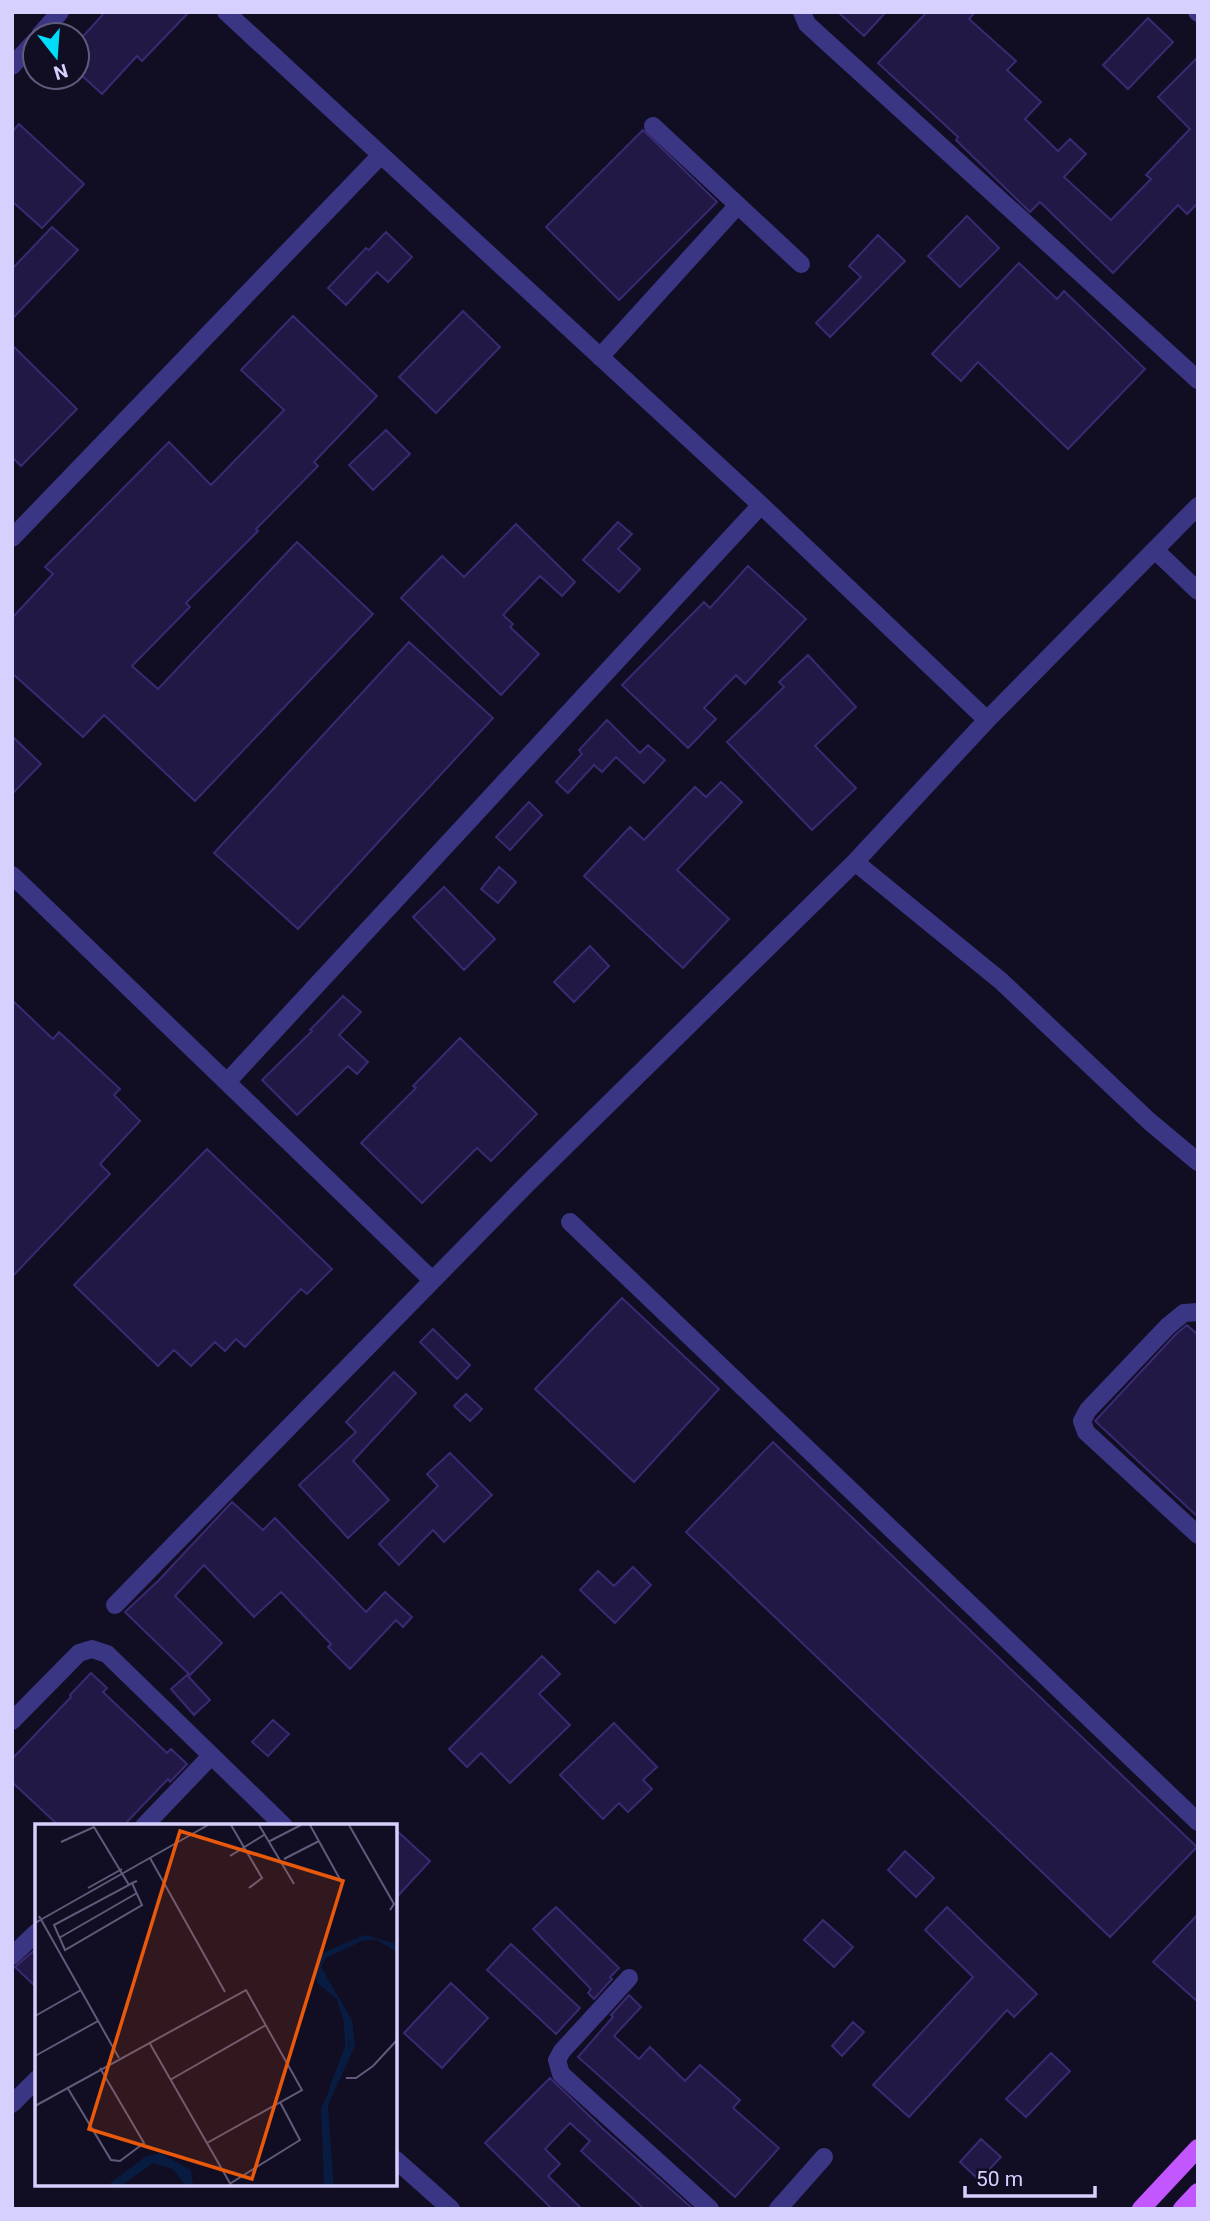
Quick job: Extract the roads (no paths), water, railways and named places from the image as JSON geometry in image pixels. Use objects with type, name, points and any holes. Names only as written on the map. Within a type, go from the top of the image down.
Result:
[{"type":"main road","points":[[1141,2209],[1198,2148]]},
{"type":"main road","points":[[1182,2209],[1198,2192]]},
{"type":"street","points":[[226,12],[761,505],[987,720]]},
{"type":"street","points":[[802,12],[807,24],[1198,380]]},
{"type":"street","points":[[653,126],[802,264]]},
{"type":"street","points":[[12,538],[381,155]]},
{"type":"street","points":[[600,357],[738,205]]},
{"type":"street","points":[[227,1082],[761,505]]},
{"type":"street","points":[[116,1605],[432,1280],[855,862],[987,720],[1198,506]]},
{"type":"street","points":[[1156,551],[1198,591]]},
{"type":"street","points":[[855,862],[1000,981],[1149,1121],[1198,1162]]},
{"type":"street","points":[[12,875],[432,1280]]},
{"type":"street","points":[[570,1222],[1198,1822]]},
{"type":"street","points":[[1198,1312],[1184,1313],[1168,1326],[1088,1410],[1082,1421],[1086,1432],[1198,1535]]},
{"type":"street","points":[[12,1721],[79,1653],[92,1649],[107,1654],[283,1824]]},
{"type":"street","points":[[145,1824],[211,1756]]},
{"type":"street","points":[[12,1956],[35,1934]]},
{"type":"street","points":[[629,1978],[562,2052],[557,2060],[561,2074],[710,2209]]},
{"type":"street","points":[[12,2104],[35,2081]]},
{"type":"street","points":[[778,2209],[824,2157]]},
{"type":"street","points":[[397,2161],[451,2209]]}]
